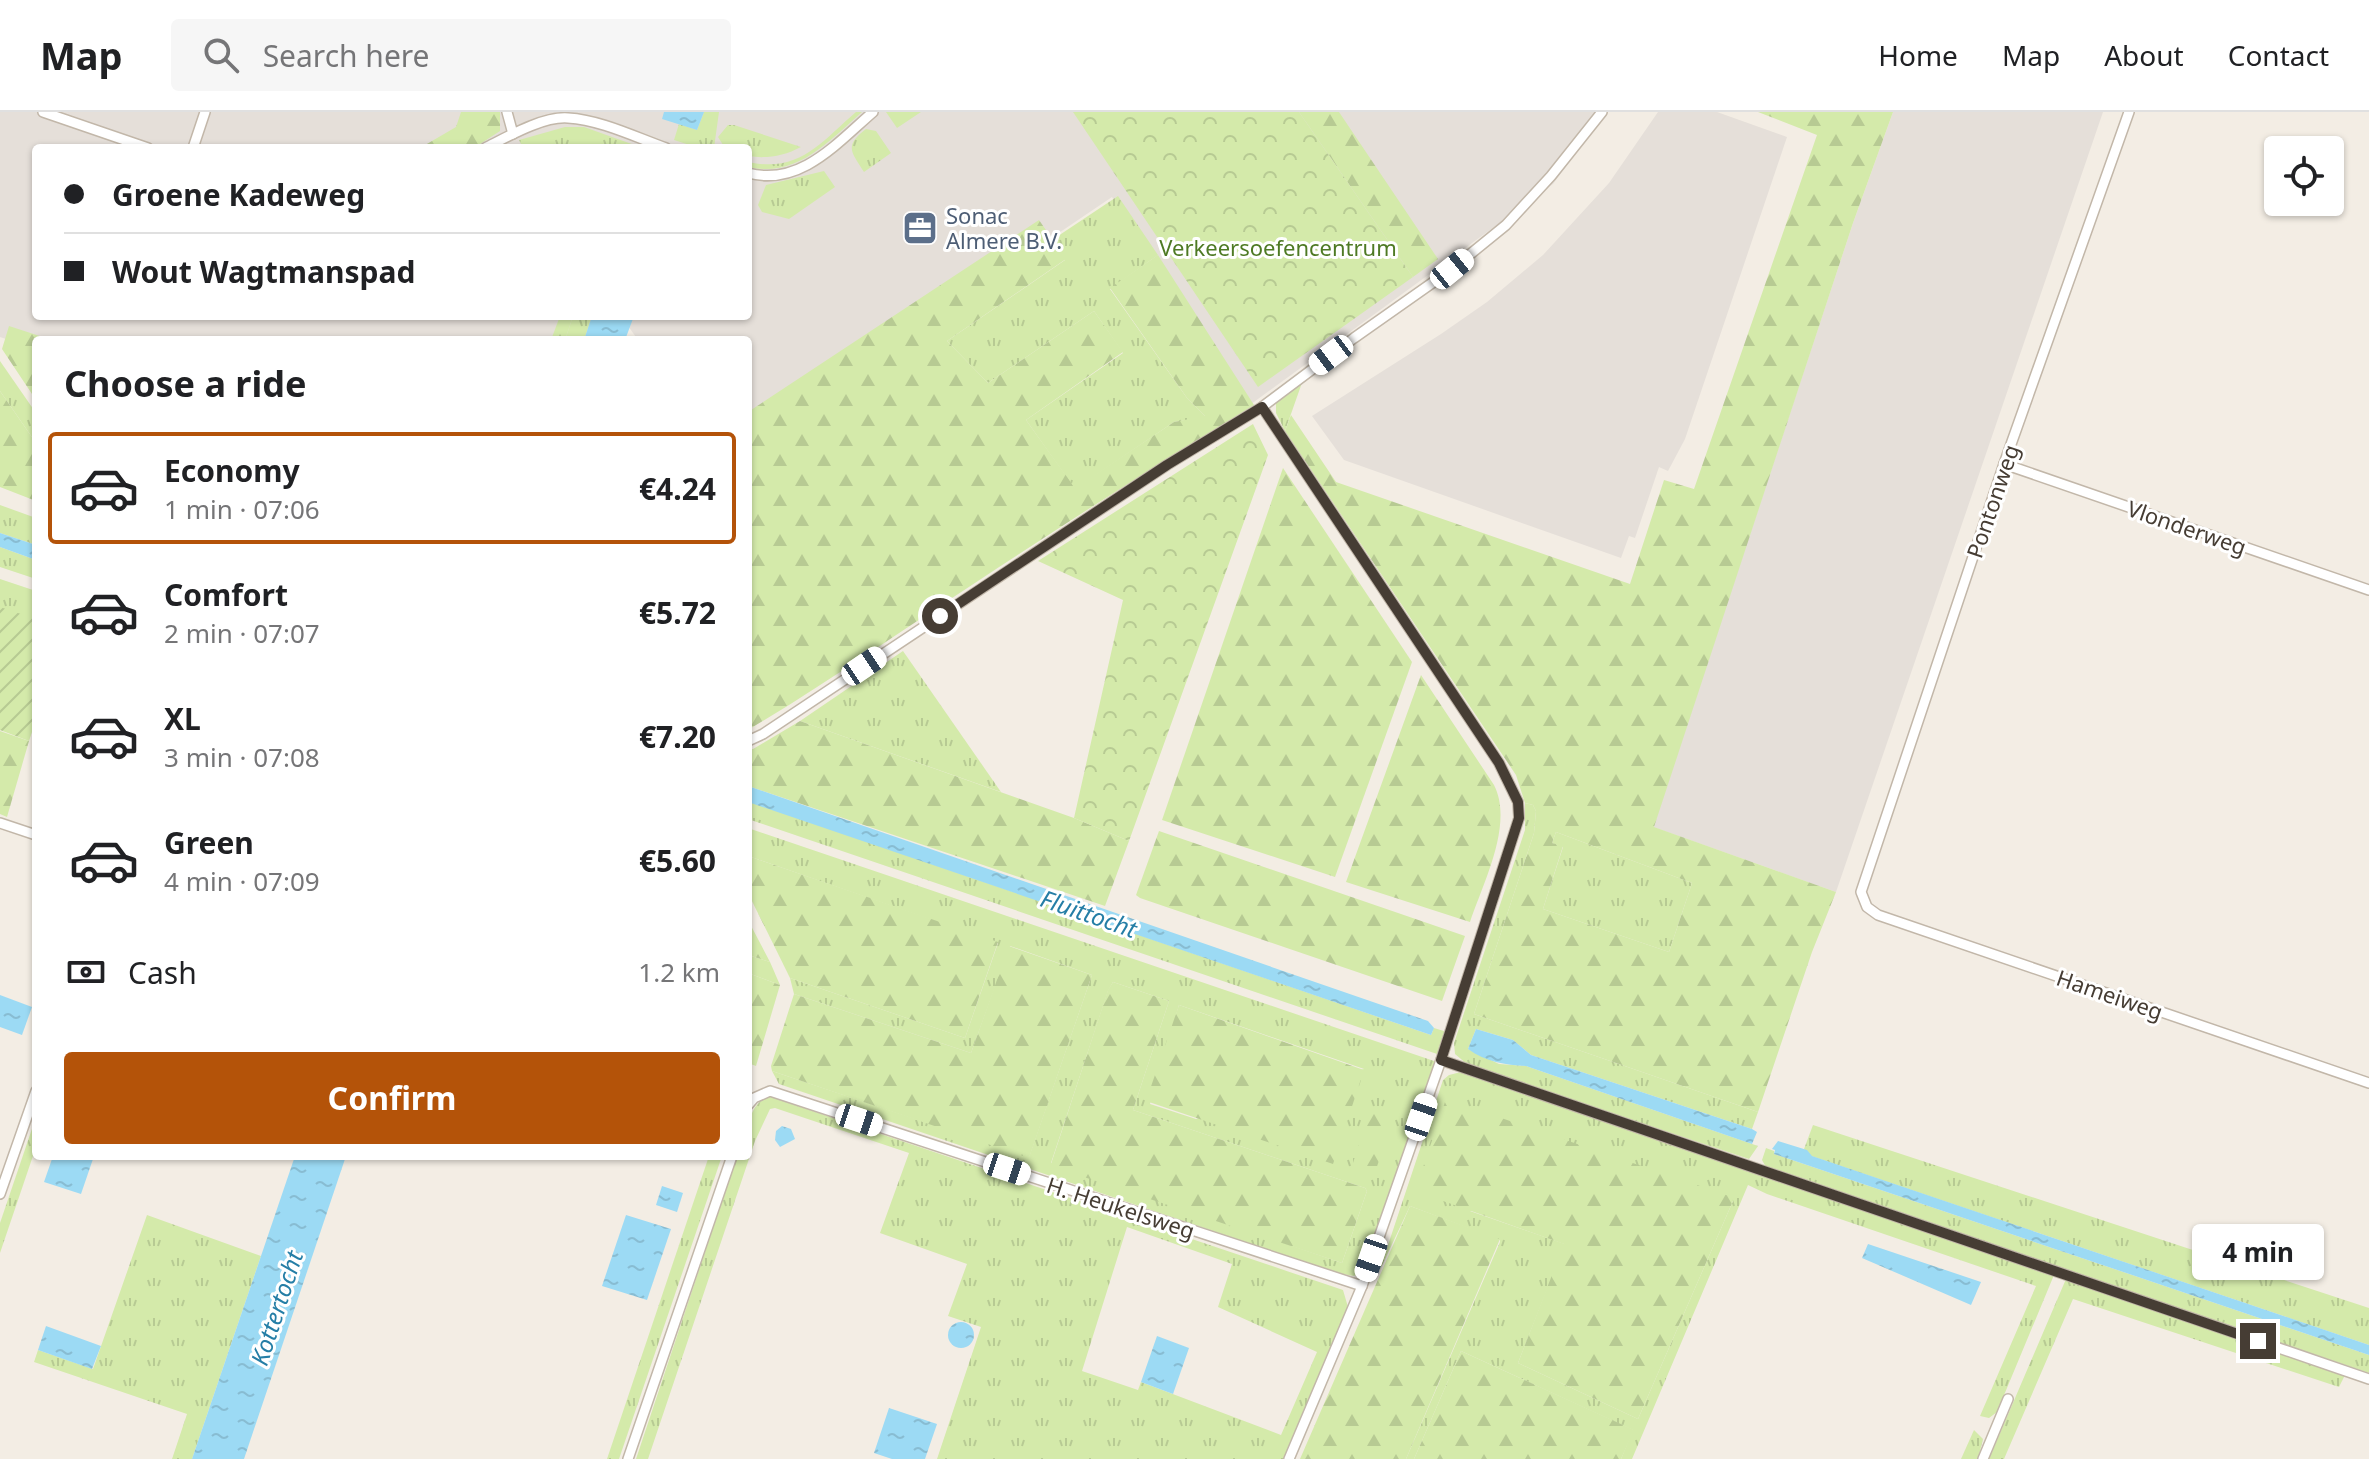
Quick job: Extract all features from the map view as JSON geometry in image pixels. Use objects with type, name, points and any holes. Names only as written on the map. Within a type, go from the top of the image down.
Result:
[{"type":"street","points":[[43,112],[136,144]]},
{"type":"street","points":[[194,144],[205,112]]},
{"type":"street","points":[[507,112],[513,134]]},
{"type":"street","points":[[752,174],[777,177],[803,169],[873,112]]},
{"type":"street","points":[[752,739],[1167,465],[1262,407],[1452,269],[1506,225],[1551,176],[1602,112]]},
{"type":"street","name":"Pontonweg","points":[[1861,892],[2004,464],[2129,112]]},
{"type":"street","points":[[493,144],[513,134],[566,117],[654,144]]},
{"type":"street","points":[[1262,407],[1499,763],[1518,802],[1519,818],[1441,1060],[1362,1286],[1289,1459]]},
{"type":"street","name":"Vlonderweg","points":[[2004,464],[2369,590]]},
{"type":"street","points":[[0,823],[32,834]]},
{"type":"street","name":"Hameiweg","points":[[1861,892],[1867,907],[1878,915],[2369,1083]]},
{"type":"street","points":[[1441,1060],[2369,1379]]},
{"type":"street","name":"H. Heukelsweg","points":[[752,1100],[770,1091],[1362,1286]]},
{"type":"street","points":[[0,1194],[32,1102]]},
{"type":"street","points":[[628,1459],[731,1160]]},
{"type":"street","points":[[1983,1459],[2008,1399]]},
{"type":"shaded area","points":[[0,112],[1606,112],[1553,184],[1247,407],[1112,197],[752,440],[752,336],[635,336],[624,320],[752,320],[752,144],[32,144],[32,320],[612,320],[606,336],[32,336],[32,348],[0,337]]},
{"type":"shaded area","points":[[1658,112],[1717,112],[1787,137],[1685,439],[1668,471],[1659,467],[1635,538],[1629,536],[1621,558],[1344,460],[1312,416],[1487,302],[1543,255],[1609,183]]},
{"type":"shaded area","points":[[1893,112],[2103,112],[1836,892],[1653,827],[1853,223]]},
{"type":"green space","points":[[461,112],[500,112],[500,131],[480,144],[427,144],[456,127]]},
{"type":"green space","points":[[704,112],[719,112],[715,144],[686,144],[674,140],[679,124],[697,130]]},
{"type":"green space","points":[[856,112],[862,112],[811,155],[782,167],[752,167],[752,162],[782,163],[796,159],[820,144]]},
{"type":"green space","points":[[886,112],[921,112],[897,128]]},
{"type":"green space","name":"Verkeersoefencentrum","points":[[1073,112],[1299,112],[1413,277],[1258,387]]},
{"type":"green space","points":[[1299,112],[1339,112],[1438,259],[1413,277]]},
{"type":"green space","points":[[1758,112],[1893,112],[1853,223],[1654,827],[1836,892],[1812,952],[1758,1112],[1474,1014],[1534,833],[1536,811],[1533,805],[1525,803],[1516,775],[1285,431],[1291,415],[1336,482],[1630,584],[1664,480],[1694,489],[1817,135]],"holes":[[[1556,832],[1692,883],[1669,952],[1543,909],[1563,846],[1552,843]]]},
{"type":"green space","points":[[728,125],[734,125],[801,147],[775,156],[752,156],[752,144],[722,144],[718,137]]},
{"type":"green space","points":[[565,127],[584,127],[632,144],[521,144],[519,140]]},
{"type":"green space","points":[[866,129],[876,131],[891,153],[864,172],[852,145]]},
{"type":"green space","points":[[824,171],[835,187],[789,219],[762,212],[758,205],[766,185]]},
{"type":"green space","points":[[1118,196],[1158,255],[1110,289],[1187,398],[1206,417],[1174,422],[1075,489],[1026,420],[1123,353],[1094,311],[988,383],[947,341],[1065,260],[1052,240]]},
{"type":"green space","points":[[1039,220],[1066,259],[947,341],[988,383],[1094,311],[1123,352],[1026,420],[1075,488],[1174,422],[1205,416],[1187,398],[1110,288],[1158,255],[1254,405],[752,727],[752,409]]},
{"type":"green space","points":[[558,320],[572,320],[566,336],[552,336]]},
{"type":"green space","points":[[572,320],[591,320],[585,336],[566,336]]},
{"type":"green space","points":[[9,326],[40,336],[32,336],[32,394],[2,349]]},
{"type":"green space","points":[[0,361],[32,407],[32,437],[0,391]]},
{"type":"green space","points":[[1304,377],[1285,431],[1276,413],[1276,401]]},
{"type":"green space","points":[[0,391],[32,437],[32,499],[0,487]]},
{"type":"green space","points":[[1253,424],[1268,455],[1129,841],[1074,818],[1123,600],[1038,561]]},
{"type":"green space","points":[[1283,468],[1412,662],[1335,877],[1162,820]]},
{"type":"green space","points":[[0,505],[32,517],[32,544],[0,533]]},
{"type":"green space","points":[[0,547],[32,559],[32,578],[0,567]]},
{"type":"green space","points":[[0,579],[32,590],[32,619],[0,608]]},
{"type":"green space","points":[[0,607],[32,618],[32,732],[29,741],[0,730]]},
{"type":"green space","points":[[903,651],[1001,792],[800,721]]},
{"type":"green space","points":[[1421,675],[1494,785],[1499,800],[1499,835],[1470,922],[1346,882]]},
{"type":"green space","points":[[800,721],[1074,818],[1129,841],[1105,906],[752,787],[753,749]]},
{"type":"green space","points":[[0,731],[29,741],[7,817],[0,814]]},
{"type":"green space","points":[[752,802],[1431,1035],[1434,1028],[1447,1032],[1440,1055],[752,820]]},
{"type":"green space","points":[[1525,803],[1533,805],[1536,811],[1534,833],[1474,1014],[1758,1112],[1752,1129],[1531,1055],[1513,1040],[1476,1029],[1468,1049],[1499,1064],[1526,1066],[1758,1146],[1749,1159],[1468,1065],[1455,1054],[1454,1043],[1525,830]]},
{"type":"green space","points":[[752,829],[1434,1061],[1436,1064],[1365,1268],[1354,1276],[1337,1273],[779,1084],[772,1071],[1029,1157],[1092,975],[1010,946],[971,1053],[794,994],[790,978],[965,1038],[998,943],[752,857]],"holes":[[[1113,982],[1169,1001],[1133,1110],[1365,1188],[1367,1191],[1342,1263],[1051,1163]],[[1179,1005],[1364,1069],[1196,1119],[1150,1104]]]},
{"type":"green space","points":[[1159,831],[1465,936],[1442,1001],[1140,898],[1136,895]]},
{"type":"green space","points":[[1556,832],[1692,883],[1669,952],[1543,909],[1563,847],[1552,843]]},
{"type":"green space","points":[[752,857],[998,942],[965,1038],[790,978],[752,901]]},
{"type":"green space","points":[[752,928],[770,962],[752,956]]},
{"type":"green space","points":[[1009,946],[1092,975],[1029,1158],[772,1071],[794,994],[971,1053]]},
{"type":"green space","points":[[752,956],[770,962],[780,985],[752,974]]},
{"type":"green space","points":[[752,974],[780,985],[756,1066],[752,1064]]},
{"type":"green space","points":[[1113,982],[1169,1001],[1133,1110],[1365,1188],[1367,1191],[1342,1263],[1051,1164]]},
{"type":"green space","points":[[1179,1005],[1364,1070],[1333,1164],[1146,1101]]},
{"type":"green space","points":[[1461,1072],[2054,1275],[1997,1412],[1989,1418],[1980,1416],[2036,1286],[1748,1185],[1632,1459],[1621,1459],[1633,1430],[1461,1351],[1414,1459],[1406,1459],[1500,1242],[1410,1206],[1379,1272],[1443,1080]],"holes":[[[1733,1201],[1638,1419],[1518,1363],[1565,1244],[1470,1211]]]},
{"type":"green space","points":[[768,1096],[1343,1290],[1348,1307],[1284,1459],[937,1459],[981,1327],[948,1316],[967,1264],[880,1233],[909,1153],[775,1108],[770,1109],[752,1150],[752,1114],[755,1107]],"holes":[[[1127,1227],[1232,1264],[1218,1307],[1317,1352],[1281,1435],[1141,1382],[1138,1390],[1082,1371]]]},
{"type":"green space","points":[[1446,1099],[1732,1197],[1733,1201],[1638,1419],[1518,1363],[1564,1244],[1415,1191]]},
{"type":"green space","points":[[1370,1111],[1393,1120],[1373,1178],[1351,1169]]},
{"type":"green space","points":[[1813,1125],[2369,1308],[2369,1345],[1811,1156],[1804,1149]]},
{"type":"green space","points":[[32,1129],[32,1159],[0,1253],[0,1223]]},
{"type":"green space","points":[[1766,1148],[1774,1154],[2369,1355],[2369,1373],[1767,1169],[1762,1160]]},
{"type":"green space","points":[[708,1160],[721,1160],[619,1459],[607,1459]]},
{"type":"green space","points":[[736,1160],[749,1160],[648,1459],[636,1459]]},
{"type":"green space","points":[[1410,1206],[1500,1239],[1406,1459],[1300,1459]]},
{"type":"green space","points":[[147,1215],[261,1256],[192,1459],[172,1459],[187,1414],[34,1362],[38,1350],[93,1369]]},
{"type":"green space","points":[[2066,1279],[2346,1373],[2339,1387],[2073,1299],[2004,1459],[1989,1459]]},
{"type":"green space","points":[[1461,1351],[1634,1430],[1621,1459],[1414,1459]]},
{"type":"green space","points":[[1974,1430],[1983,1439],[1978,1459],[1961,1459]]},
{"type":"water","points":[[664,112],[704,112],[697,130],[662,119]]},
{"type":"water","points":[[591,320],[632,320],[626,336],[585,336]]},
{"type":"water","points":[[0,533],[32,544],[32,559],[0,547]]},
{"type":"water","name":"Fluittocht","points":[[752,787],[1428,1021],[1434,1028],[1431,1035],[752,803]]},
{"type":"water","points":[[0,995],[32,1007],[22,1035],[0,1027]]},
{"type":"water","points":[[1476,1029],[1513,1040],[1531,1055],[1757,1132],[1752,1144],[1526,1066],[1489,1060],[1468,1049]]},
{"type":"water","points":[[782,1126],[791,1129],[795,1139],[780,1147],[775,1140],[776,1131]]},
{"type":"water","points":[[1778,1141],[1807,1150],[1812,1156],[2369,1345],[2369,1355],[1774,1154],[1775,1150],[1772,1149]]},
{"type":"water","points":[[52,1160],[93,1160],[81,1194],[44,1182]]},
{"type":"water","name":"Kottertocht","points":[[294,1160],[345,1160],[244,1459],[192,1459]]},
{"type":"water","points":[[662,1186],[683,1193],[677,1212],[656,1205]]},
{"type":"water","points":[[626,1215],[671,1229],[647,1300],[602,1286]]},
{"type":"water","points":[[1868,1244],[1981,1282],[1971,1305],[1862,1258]]},
{"type":"water","points":[[961,1322],[970,1326],[974,1335],[970,1344],[961,1348],[952,1344],[948,1335],[952,1326]]},
{"type":"water","points":[[46,1326],[101,1346],[92,1369],[38,1350]]},
{"type":"water","points":[[1157,1336],[1189,1348],[1173,1394],[1141,1382]]},
{"type":"water","points":[[889,1408],[937,1424],[925,1459],[892,1459],[874,1453]]},
{"type":"place","name":"Sonac Almere B.V.","points":[[920,228]]},
{"type":"route","points":[[940,616],[1167,465],[1262,407],[1499,763],[1518,802],[1519,818],[1441,1060],[2258,1341]]}]
